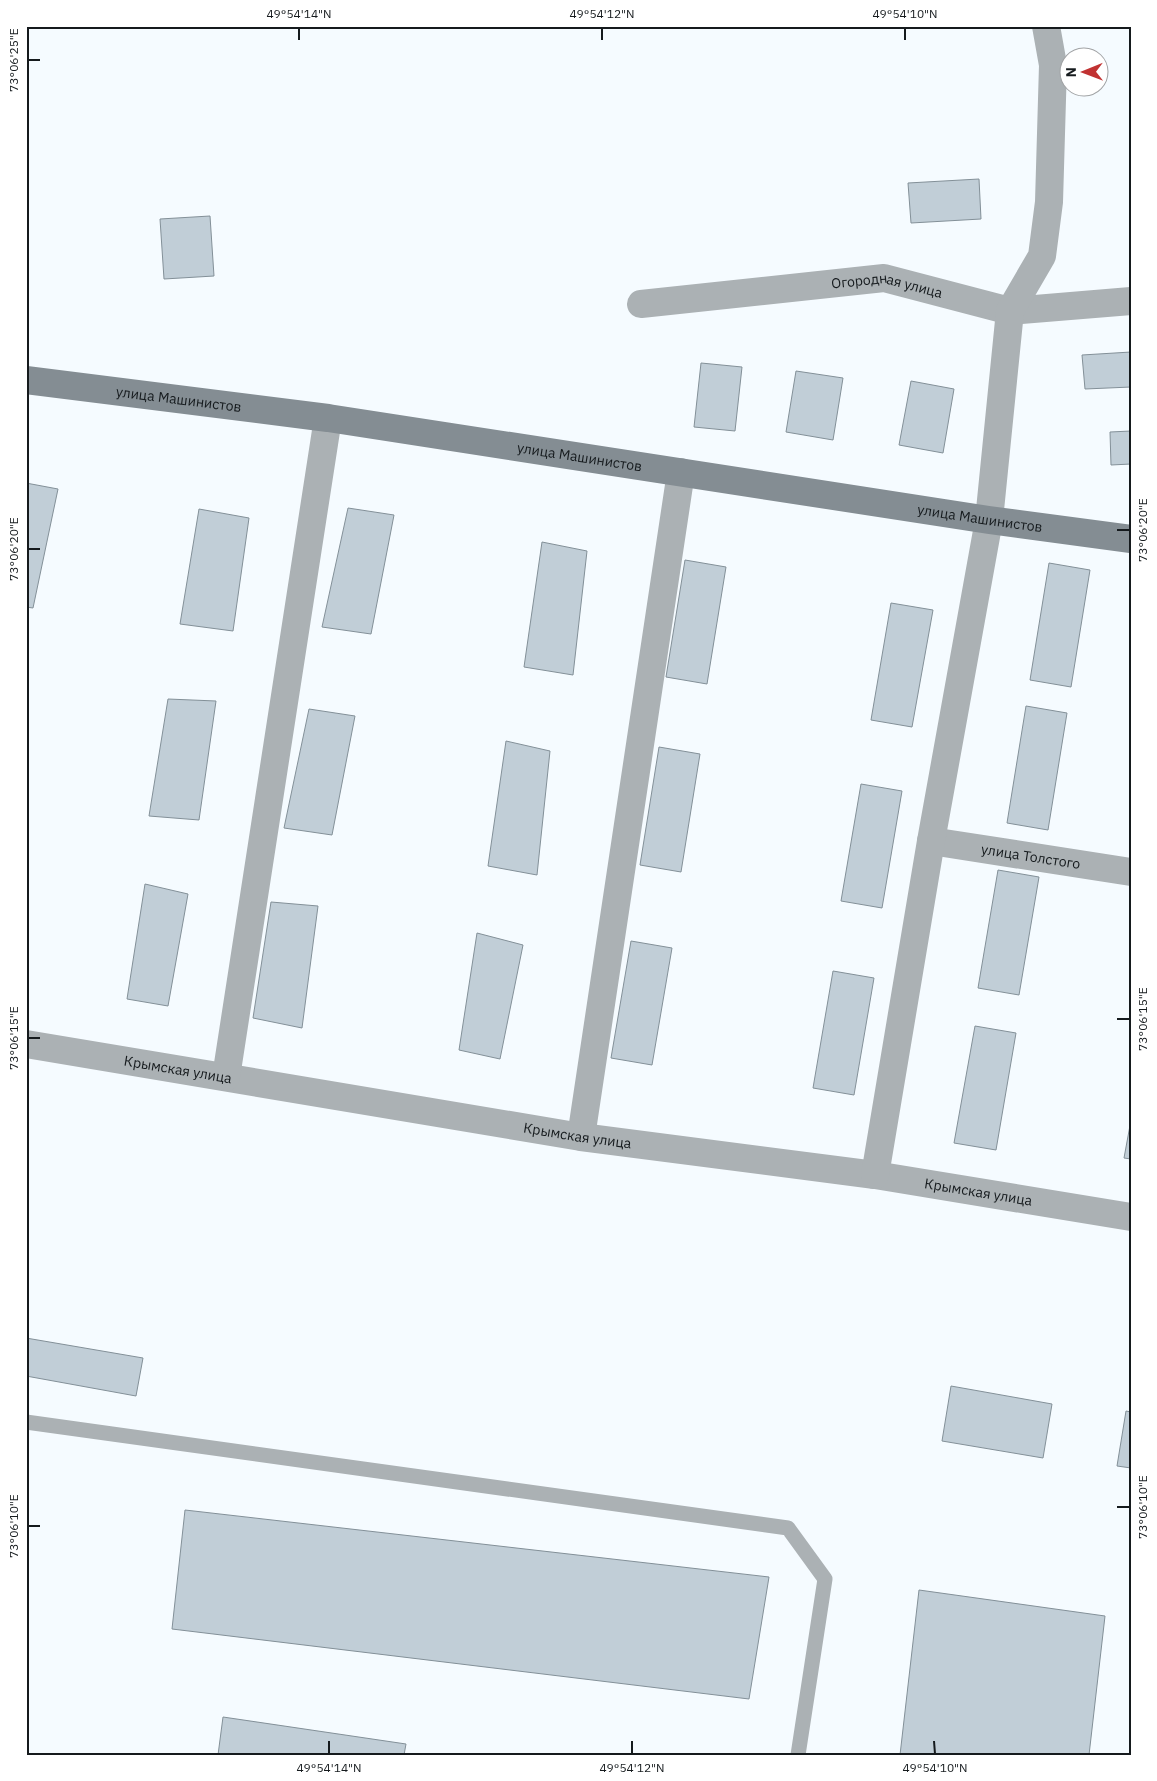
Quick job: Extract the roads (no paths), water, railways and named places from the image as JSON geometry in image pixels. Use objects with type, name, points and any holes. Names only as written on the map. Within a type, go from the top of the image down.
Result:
[{"type":"street","points":[[875,1175],[931,841],[989,520],[1010,311],[1042,256],[1049,202],[1053,65],[1046,26]]},
{"type":"street","name":"Огородная улица","points":[[641,304],[884,278],[1010,311],[1131,301]]},
{"type":"street","name":"улица Машинистов","points":[[26,380],[328,418],[989,520],[1131,539]]},
{"type":"street","points":[[226,1077],[328,418]]},
{"type":"street","points":[[581,1137],[681,472]]},
{"type":"street","name":"улица Толстого","points":[[931,841],[1131,872]]},
{"type":"street","name":"Крымская улица","points":[[26,1044],[581,1137],[875,1175],[1131,1216]]},
{"type":"lane","points":[[26,1422],[788,1528],[825,1579],[798,1755]]}]
